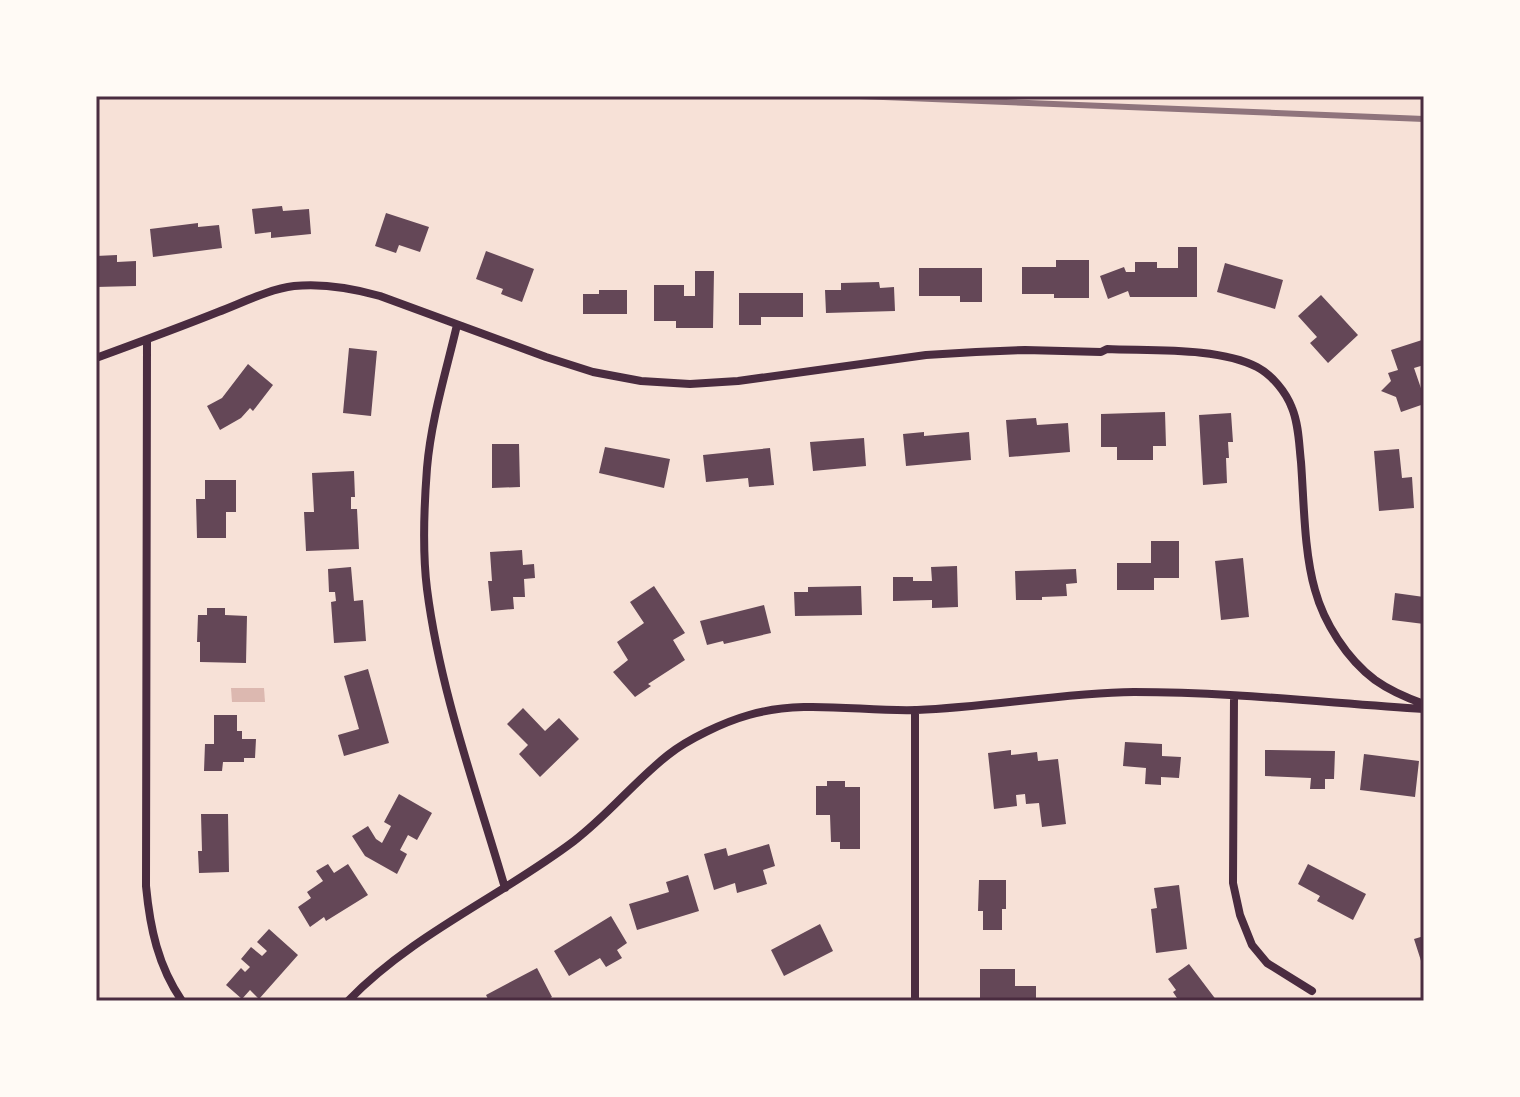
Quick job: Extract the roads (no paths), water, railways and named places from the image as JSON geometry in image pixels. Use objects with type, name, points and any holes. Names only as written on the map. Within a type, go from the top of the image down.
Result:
[{"type":"street","points":[[96,358],[263,295],[291,286],[321,285],[352,288],[380,296],[593,372],[641,381],[690,384],[738,381],[926,355],[988,351],[1101,352],[1107,349],[1212,354],[1238,359],[1260,369],[1279,386],[1292,407],[1298,432],[1309,555],[1315,590],[1329,624],[1349,654],[1375,680],[1424,707]]},
{"type":"street","points":[[457,325],[427,464],[424,525],[426,585],[436,648],[451,706],[505,888]]},
{"type":"street","points":[[147,340],[146,886],[158,955],[182,1001]]},
{"type":"street","points":[[348,1001],[413,946],[576,839],[670,753],[707,731],[749,715],[791,708],[915,710],[1059,695],[1134,692],[1424,707]]},
{"type":"street","points":[[1234,696],[1233,883],[1240,915],[1252,945],[1267,963],[1312,991]]},
{"type":"street","points":[[915,710],[915,1001]]},
{"type":"railway","points":[[859,96],[1424,119]]}]
